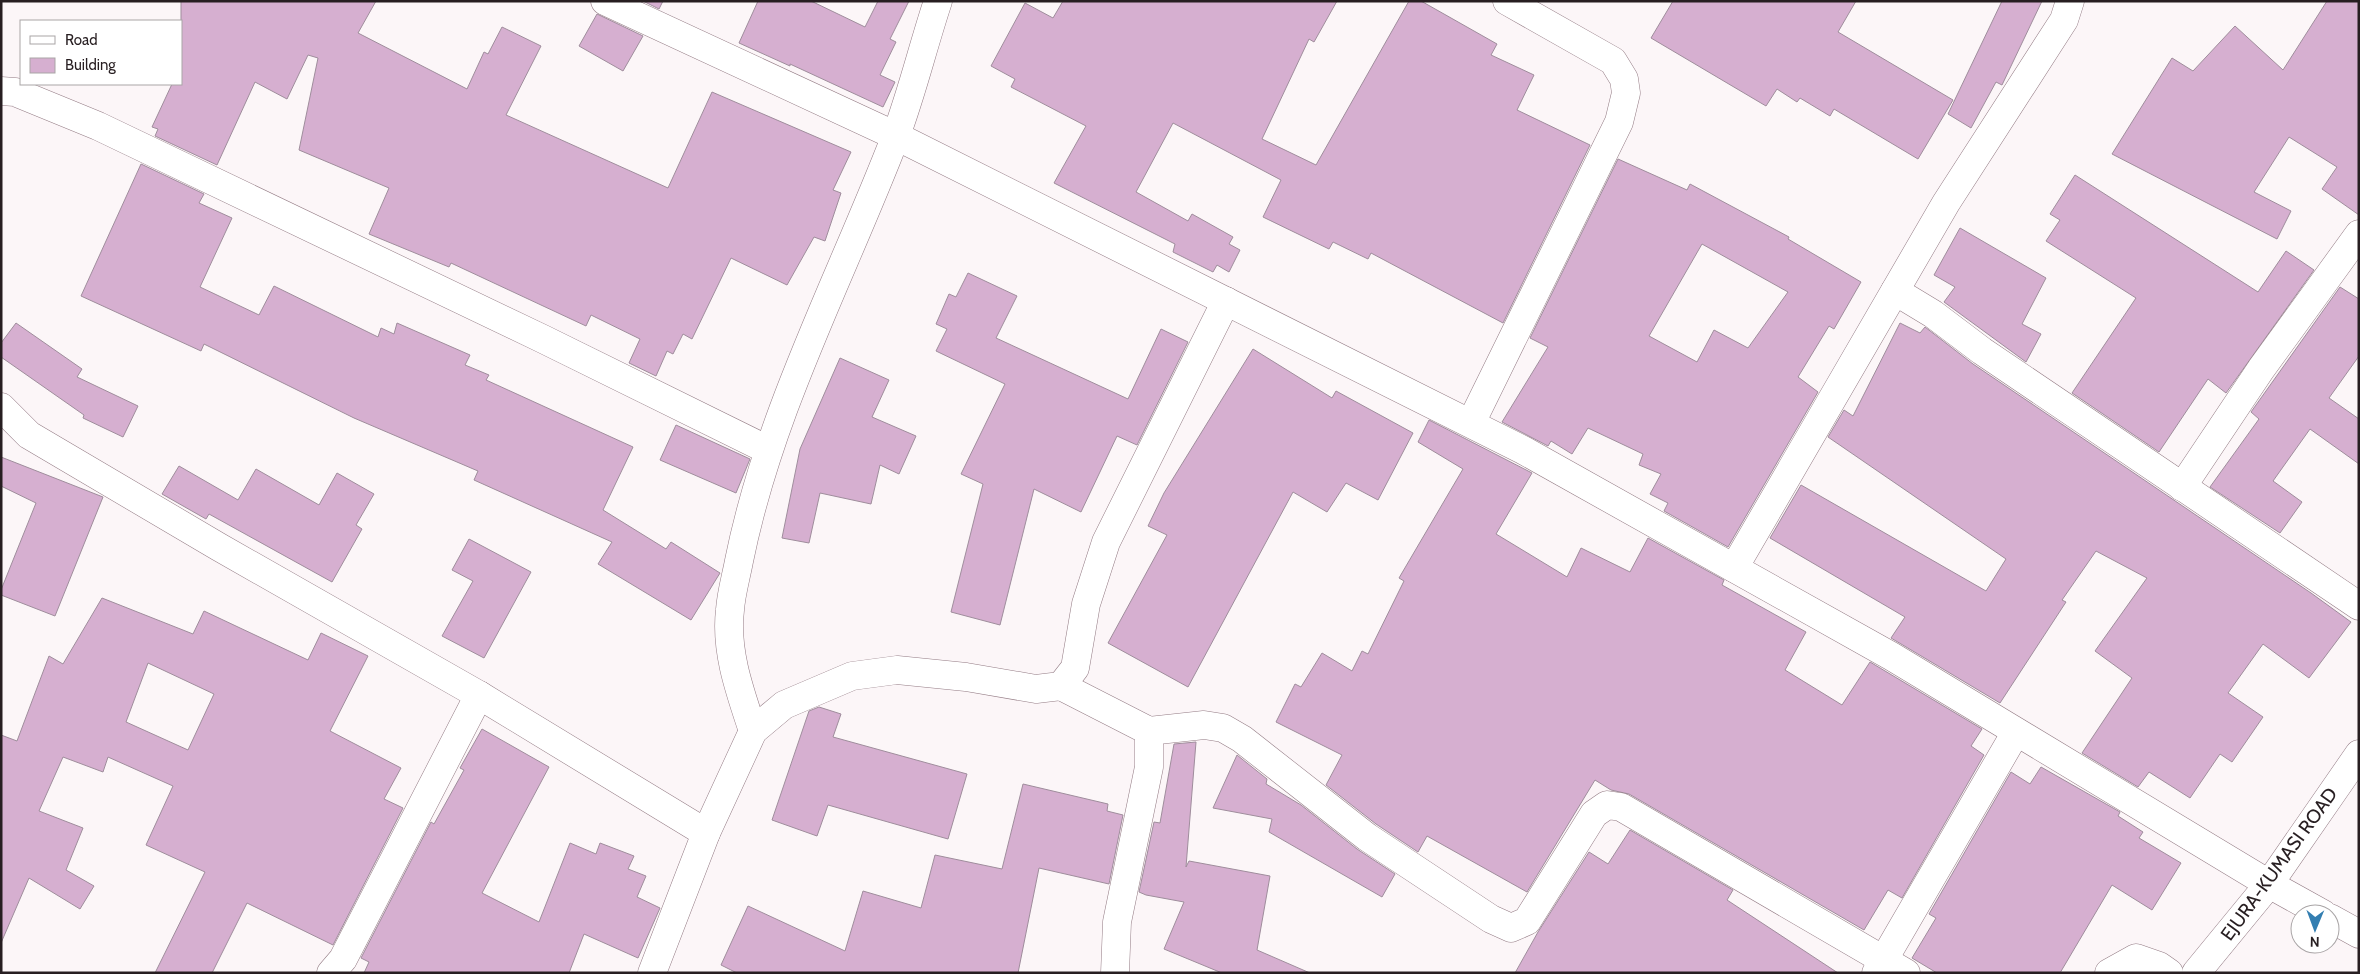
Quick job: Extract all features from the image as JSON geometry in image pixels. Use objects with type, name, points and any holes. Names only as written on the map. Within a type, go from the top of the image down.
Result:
[{"type":"street","points":[[605,1],[896,136],[1523,450],[1891,656],[2305,904]]},
{"type":"street","points":[[753,730],[738,688],[730,651],[729,611],[748,517],[768,450],[802,360],[896,136],[938,1]]},
{"type":"street","points":[[1471,423],[1619,122],[1626,93],[1624,79],[1613,61],[1507,1]]},
{"type":"street","points":[[1734,568],[1946,203],[2064,20],[2070,1]]},
{"type":"street","points":[[1,92],[15,92],[98,126],[543,339],[768,450]]},
{"type":"street","points":[[2182,487],[2261,369],[2359,234]]},
{"type":"street","points":[[1895,291],[1933,314],[1982,350],[2359,606]]},
{"type":"street","points":[[1061,686],[1075,668],[1086,604],[1106,542],[1226,301]]},
{"type":"street","points":[[1,408],[29,435],[228,552],[479,695],[706,833]]},
{"type":"street","points":[[652,973],[706,833],[753,730],[784,705],[852,676],[897,670],[966,677],[1036,689],[1061,686],[1149,730],[1204,725],[1223,728],[1242,739],[1367,837],[1491,919],[1511,928],[1526,921],[1594,814],[1607,805],[1621,808],[1889,968],[2016,732]]},
{"type":"street","points":[[331,973],[343,959],[479,695]]},
{"type":"street","points":[[1115,973],[1116,922],[1149,768],[1149,730]]},
{"type":"street","name":"EJURA-KUMASI ROAD","points":[[2196,973],[2269,884],[2359,754]]},
{"type":"street","points":[[2340,924],[2359,934]]},
{"type":"street","points":[[2110,973],[2136,958],[2159,966],[2169,973]]},
{"type":"building","points":[[181,1],[376,1],[358,33],[467,89],[484,52],[488,54],[502,27],[541,46],[506,115],[668,188],[712,92],[851,152],[833,190],[841,193],[825,241],[814,237],[787,285],[731,258],[692,339],[683,334],[673,354],[667,351],[656,376],[629,363],[640,339],[591,315],[586,326],[451,263],[449,267],[369,234],[389,188],[299,150],[318,58],[308,55],[287,99],[255,82],[217,165],[155,136],[158,129],[152,127],[172,85],[182,85]]},
{"type":"building","points":[[643,1],[663,1],[659,9]]},
{"type":"building","points":[[758,1],[811,1],[865,27],[878,1],[909,1],[890,39],[896,42],[880,75],[895,82],[883,107],[790,64],[790,66],[739,43]]},
{"type":"building","points":[[1063,1],[1337,1],[1314,42],[1309,39],[1262,139],[1316,165],[1409,1],[1421,1],[1497,44],[1491,55],[1534,75],[1517,110],[1590,145],[1503,323],[1371,253],[1368,259],[1333,242],[1329,249],[1263,217],[1281,180],[1173,123],[1136,192],[1188,221],[1192,214],[1233,237],[1229,244],[1240,250],[1229,272],[1217,265],[1213,272],[1173,252],[1175,244],[1054,183],[1086,126],[1011,87],[1015,79],[991,66],[1025,3],[1053,18]]},
{"type":"building","points":[[1673,1],[1856,1],[1838,32],[1953,100],[1918,159],[1834,109],[1830,116],[1800,98],[1797,102],[1777,89],[1766,106],[1651,38]]},
{"type":"building","points":[[2002,1],[2042,1],[2002,85],[1996,82],[1971,128],[1948,114]]},
{"type":"building","points":[[2327,1],[2359,1],[2359,215],[2322,189],[2337,167],[2289,137],[2254,192],[2291,211],[2277,239],[2112,154],[2172,58],[2193,71],[2235,26],[2283,70]]},
{"type":"building","points":[[597,14],[643,36],[623,71],[579,46]]},
{"type":"building","points":[[1618,159],[1687,190],[1690,184],[1789,237],[1788,239],[1861,282],[1834,329],[1829,326],[1798,377],[1818,392],[1728,547],[1664,511],[1668,503],[1650,494],[1661,474],[1639,465],[1643,454],[1588,428],[1572,454],[1551,441],[1548,446],[1502,422],[1548,347],[1530,338]],"holes":[[[1702,244],[1788,292],[1748,348],[1714,330],[1697,362],[1649,336]]]},
{"type":"building","points":[[141,164],[204,194],[199,203],[232,218],[200,287],[259,315],[274,286],[378,337],[381,328],[394,334],[397,323],[470,355],[465,365],[489,375],[486,380],[633,447],[603,510],[666,549],[671,542],[720,573],[691,620],[598,564],[612,542],[474,480],[478,471],[354,418],[204,344],[201,351],[81,296]]},
{"type":"building","points":[[2075,175],[2258,292],[2286,251],[2314,270],[2226,393],[2208,379],[2159,452],[2072,393],[2136,298],[2046,241],[2060,220],[2050,214]]},
{"type":"building","points":[[1960,228],[2046,278],[2022,324],[2041,334],[2026,362],[1944,302],[1955,287],[1934,275]]},
{"type":"building","points":[[968,273],[1017,296],[996,338],[1128,399],[1161,329],[1188,342],[1137,445],[1117,436],[1081,512],[1034,489],[1000,625],[951,612],[983,484],[961,474],[1005,384],[936,351],[947,329],[936,324],[949,294],[956,297]]},
{"type":"building","points":[[2340,287],[2359,299],[2359,356],[2329,398],[2359,419],[2359,464],[2310,429],[2273,481],[2302,502],[2280,533],[2210,487],[2259,419],[2251,412]]},
{"type":"building","points":[[16,323],[82,369],[77,377],[138,406],[123,437],[83,418],[84,415],[1,357],[1,343]]},
{"type":"building","points":[[1900,323],[1920,333],[1925,327],[1973,364],[2351,622],[2309,678],[2263,644],[2228,693],[2263,717],[2232,762],[2220,754],[2190,798],[2149,772],[2138,787],[2082,753],[2132,678],[2095,651],[2147,578],[2096,551],[2062,600],[2066,602],[2000,703],[1891,638],[1905,617],[1770,538],[1801,485],[1986,591],[2006,559],[1828,437],[1844,410],[1853,416]]},
{"type":"building","points":[[1253,349],[1332,398],[1336,391],[1413,433],[1378,500],[1346,483],[1327,512],[1293,492],[1188,687],[1108,643],[1167,535],[1148,526],[1164,493]]},
{"type":"building","points":[[840,358],[889,380],[872,417],[916,436],[899,474],[880,465],[871,504],[820,493],[809,543],[782,538],[800,449]]},
{"type":"building","points":[[1429,420],[1532,473],[1496,534],[1567,577],[1581,548],[1630,572],[1648,538],[1724,580],[1722,585],[1806,632],[1785,670],[1842,705],[1870,662],[1982,729],[1971,746],[1984,755],[1902,898],[1888,890],[1864,930],[1629,794],[1611,790],[1595,780],[1527,892],[1427,836],[1418,852],[1376,824],[1326,785],[1342,755],[1276,722],[1295,684],[1301,687],[1322,653],[1352,671],[1362,651],[1368,654],[1404,581],[1399,578],[1463,469],[1418,442]]},
{"type":"building","points":[[676,425],[750,459],[736,493],[660,460]]},
{"type":"building","points":[[1,457],[103,497],[55,616],[1,595],[1,590],[36,503],[1,486]]},
{"type":"building","points":[[179,466],[238,500],[256,469],[319,505],[337,473],[374,494],[356,525],[362,529],[332,582],[209,514],[206,519],[162,494]]},
{"type":"building","points":[[469,539],[531,572],[484,658],[442,636],[473,581],[452,570]]},
{"type":"building","points":[[102,598],[193,634],[204,611],[308,660],[321,633],[368,656],[330,731],[401,768],[384,799],[403,808],[333,945],[247,903],[212,973],[155,973],[205,872],[146,845],[173,786],[108,757],[103,772],[63,757],[39,811],[83,828],[66,870],[94,886],[80,909],[29,878],[1,943],[1,735],[17,741],[49,656],[63,664]],"holes":[[[148,663],[214,694],[188,750],[126,722]]]},
{"type":"building","points":[[819,707],[841,714],[833,737],[967,774],[948,839],[828,805],[817,836],[772,820],[809,711]]},
{"type":"building","points":[[482,729],[549,767],[482,893],[539,922],[570,843],[596,854],[600,843],[634,856],[628,869],[646,876],[637,897],[660,908],[638,958],[584,934],[569,973],[364,973],[369,962],[361,958],[431,822],[434,824],[464,770],[460,768]]},
{"type":"building","points":[[1196,742],[1186,867],[1189,861],[1270,876],[1257,950],[1310,973],[1222,973],[1164,949],[1184,902],[1139,892],[1154,822],[1160,823],[1174,744]]},
{"type":"building","points":[[1237,755],[1267,779],[1266,784],[1301,805],[1357,849],[1395,874],[1382,897],[1269,832],[1272,819],[1213,808]]},
{"type":"building","points":[[2041,767],[2120,812],[2118,816],[2143,832],[2139,838],[2181,863],[2152,910],[2112,885],[2060,973],[1937,973],[1912,958],[1936,918],[1929,914],[2011,772],[2030,784]]},
{"type":"building","points":[[1023,784],[1108,804],[1107,811],[1123,815],[1109,884],[1039,868],[1018,973],[737,973],[721,965],[748,906],[845,951],[863,891],[921,908],[935,855],[1002,869]]},
{"type":"building","points":[[1630,830],[1733,890],[1727,900],[1838,973],[1515,973],[1538,932],[1589,852],[1608,864]]}]
